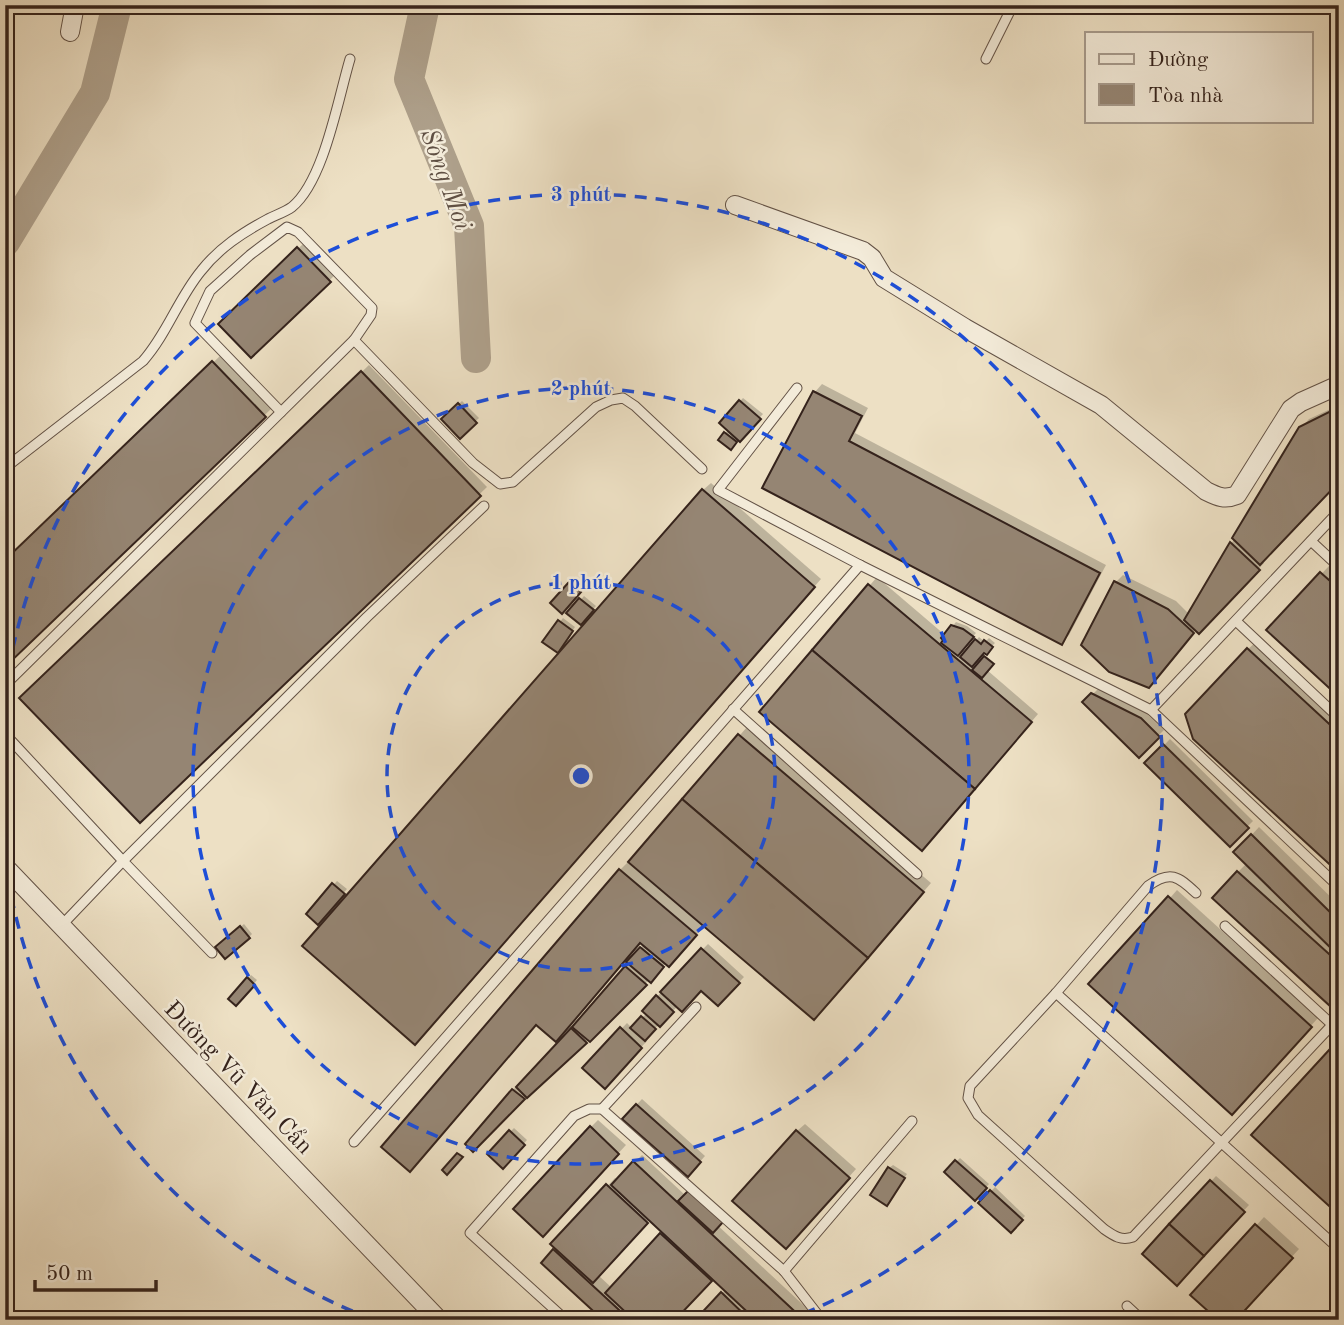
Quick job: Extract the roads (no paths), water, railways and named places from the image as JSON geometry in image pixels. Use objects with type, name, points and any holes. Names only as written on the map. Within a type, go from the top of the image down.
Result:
[{"type":"street","points":[[70,32],[75,5]]},
{"type":"street","points":[[735,205],[863,251],[872,258],[884,278],[965,328],[1101,405],[1206,491],[1219,498],[1237,495],[1292,409],[1301,402],[1339,385]]},
{"type":"street","name":"Đường Vũ Văn Cẩn","points":[[5,867],[439,1320]]},
{"type":"lane","points":[[986,58],[1013,5]]},
{"type":"lane","points":[[5,468],[143,361],[158,345],[187,291],[219,251],[251,229],[290,208],[303,195],[321,161],[350,59]]},
{"type":"lane","points":[[5,685],[354,340],[371,315],[372,308],[298,232],[287,228],[250,255],[210,291],[195,323],[281,412]]},
{"type":"lane","points":[[354,340],[473,463],[500,484],[513,482],[596,407],[623,398],[702,469]]},
{"type":"lane","points":[[797,388],[718,490],[860,565],[1151,710],[1339,887]]},
{"type":"lane","points":[[61,926],[367,617],[484,506]]},
{"type":"lane","points":[[1151,710],[1339,512]]},
{"type":"lane","points":[[1311,541],[1339,567]]},
{"type":"lane","points":[[354,1142],[860,565]]},
{"type":"lane","points":[[1236,621],[1339,718]]},
{"type":"lane","points":[[733,709],[917,874]]},
{"type":"lane","points":[[5,734],[212,953]]},
{"type":"lane","points":[[1196,893],[1181,879],[1170,876],[1159,878],[1148,886],[1056,993],[970,1086],[968,1098],[971,1106],[998,1133],[1104,1229],[1125,1240],[1133,1237],[1335,1028],[1225,926]]},
{"type":"lane","points":[[1056,993],[1339,1249]]},
{"type":"lane","points":[[602,1110],[696,1007]]},
{"type":"lane","points":[[566,1320],[470,1233],[574,1116],[589,1109],[602,1110],[784,1271],[822,1320]]},
{"type":"lane","points":[[784,1271],[912,1121]]},
{"type":"lane","points":[[1127,1306],[1142,1320]]},
{"type":"waterway","name":"Sông Moi","points":[[5,242],[95,93],[117,5]]},
{"type":"waterway","name":"Sông Moi","points":[[425,5],[409,79],[469,226],[476,358]]}]
